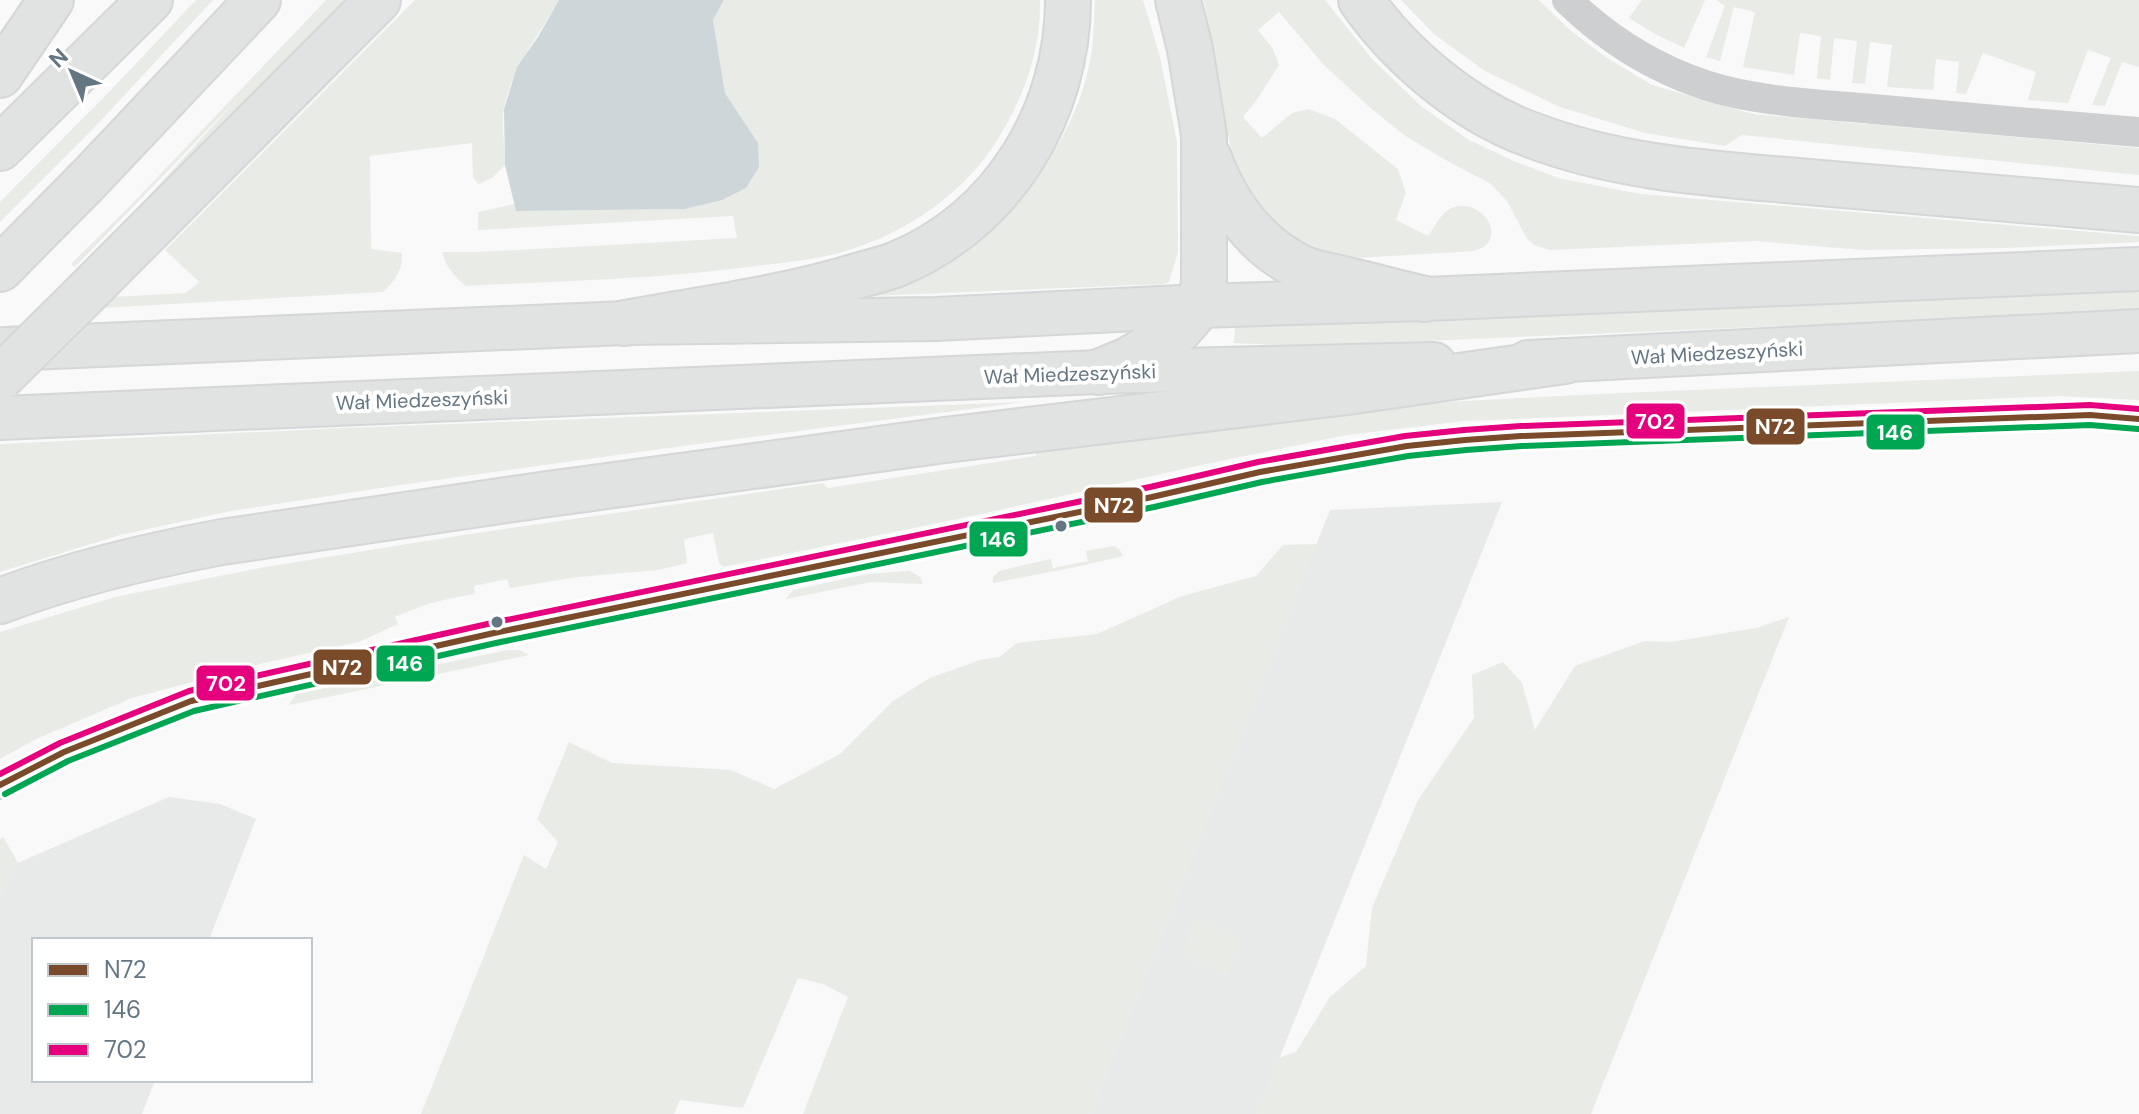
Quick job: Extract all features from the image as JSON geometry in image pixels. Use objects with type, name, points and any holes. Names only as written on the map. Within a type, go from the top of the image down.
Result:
[{"type":"highway","points":[[0,75],[51,0]]},
{"type":"highway","points":[[0,148],[150,0]]},
{"type":"highway","points":[[0,269],[258,0]]},
{"type":"highway","points":[[0,378],[378,0]]},
{"type":"highway","points":[[625,323],[824,286],[897,264],[931,247],[962,225],[994,197],[1018,167],[1037,134],[1053,97],[1063,60],[1068,0]]},
{"type":"highway","points":[[1099,372],[1128,360],[1179,330],[1200,306],[1204,282],[1204,146],[1198,92],[1178,0]]},
{"type":"highway","points":[[1361,0],[1391,37],[1446,87],[1527,134],[1584,151],[1651,166],[1759,178],[2139,210]]},
{"type":"highway","points":[[1204,146],[1218,183],[1232,207],[1275,252],[1321,274],[1425,299]]},
{"type":"highway","points":[[0,601],[144,559],[238,540],[945,440],[1347,392],[1565,361]]},
{"type":"main road","points":[[0,349],[625,323],[936,319],[2139,269]]},
{"type":"main road","name":"Wał Miedzeszyński","points":[[0,418],[1099,372],[1565,361],[2139,331]]},
{"type":"street","points":[[1567,0],[1595,25],[1649,60],[1673,73],[1729,92],[1839,106],[2139,132]]},
{"type":"street","points":[[0,785],[64,752],[203,698],[494,633],[1260,472],[1407,446],[1521,436],[2090,415],[2139,419]]},
{"type":"shaded area","points":[[196,0],[213,0],[90,132],[0,222],[0,202]]},
{"type":"shaded area","points":[[326,0],[346,0],[137,209],[240,96],[75,267],[71,264],[130,206]]},
{"type":"shaded area","points":[[415,0],[559,0],[513,79],[503,115],[505,165],[492,178],[478,184],[473,177],[472,143],[370,156],[371,249],[402,253],[397,275],[383,292],[101,308],[111,297],[186,293],[199,282],[165,250]]},
{"type":"shaded area","points":[[559,0],[724,0],[713,20],[725,93],[758,143],[759,167],[746,188],[722,200],[684,209],[516,211],[505,165],[504,109],[517,67]]},
{"type":"shaded area","points":[[724,0],[1040,0],[1040,17],[1026,82],[992,148],[961,185],[943,200],[881,238],[820,257],[684,274],[466,286],[458,279],[448,267],[442,252],[737,238],[733,216],[478,230],[478,212],[514,204],[516,211],[684,209],[758,143],[725,93],[713,20]]},
{"type":"shaded area","points":[[1095,0],[1143,0],[1160,57],[1177,142],[1178,252],[1169,282],[869,296],[933,270],[969,250],[992,230],[1041,172],[1064,134],[1082,93],[1092,49]]},
{"type":"shaded area","points":[[1204,0],[1325,0],[1372,59],[1421,106],[1469,140],[1558,178],[1640,194],[2139,236],[2139,242],[1862,250],[1755,241],[1550,250],[1534,245],[1526,237],[1507,201],[1491,184],[1404,135],[1367,105],[1323,64],[1279,12],[1258,30],[1273,49],[1279,65],[1243,117],[1262,138],[1292,113],[1309,109],[1335,119],[1398,169],[1406,193],[1396,220],[1428,236],[1448,210],[1466,206],[1483,214],[1491,229],[1486,245],[1474,251],[1357,258],[1332,254],[1298,239],[1267,219],[1239,176],[1231,150]]},
{"type":"shaded area","points":[[1401,0],[1539,0],[1571,31],[1607,58],[1652,85],[1753,114],[2139,148],[2139,175],[1742,135],[1725,146],[1645,133],[1560,107],[1485,71],[1434,34]]},
{"type":"shaded area","points":[[1642,0],[1705,0],[1684,48],[1629,18]]},
{"type":"shaded area","points":[[1716,0],[2139,0],[2139,67],[2122,62],[2105,106],[2092,105],[2111,58],[2088,50],[2068,103],[2028,100],[2036,72],[1983,53],[1966,94],[1956,93],[1959,62],[1936,59],[1933,90],[1887,87],[1892,45],[1870,42],[1865,84],[1852,83],[1857,41],[1834,38],[1830,80],[1817,78],[1821,36],[1800,33],[1794,75],[1743,67],[1755,12],[1734,7],[1720,61],[1706,57],[1725,6]]},
{"type":"shaded area","points":[[2139,290],[2139,311],[1304,346],[1234,343],[1235,326]]},
{"type":"shaded area","points":[[2139,371],[2139,400],[2059,396],[1464,421],[1347,435],[723,567],[719,563],[713,533],[684,539],[687,563],[658,570],[578,577],[510,588],[507,579],[474,586],[475,594],[434,602],[405,612],[395,617],[398,624],[359,642],[132,698],[34,740],[0,759],[0,632],[115,597],[265,567],[823,483],[828,488],[1036,456],[1036,451],[1394,405]]},
{"type":"shaded area","points":[[1023,402],[690,445],[231,511],[120,535],[0,572],[0,444]]},
{"type":"shaded area","points":[[1502,502],[1257,1114],[1090,1114],[1330,510]]},
{"type":"shaded area","points":[[1317,544],[1090,1114],[803,1114],[848,997],[823,984],[798,978],[743,1108],[680,1100],[674,1114],[421,1114],[524,855],[546,869],[558,842],[537,819],[569,742],[612,763],[731,770],[774,789],[840,754],[893,701],[930,678],[980,660],[999,657],[1017,643],[1097,634],[1182,596],[1256,576],[1283,545]]},
{"type":"shaded area","points":[[1114,546],[1123,556],[993,583],[993,577],[999,571],[1051,559],[1053,568],[1088,561],[1086,551]]},
{"type":"shaded area","points":[[910,571],[920,577],[923,584],[871,582],[786,599],[793,590],[867,574]]},
{"type":"shaded area","points":[[1789,617],[1591,1114],[1257,1114],[1278,1058],[1296,1052],[1330,997],[1366,966],[1372,908],[1418,800],[1474,718],[1472,675],[1503,662],[1522,683],[1535,730],[1575,666],[1645,641],[1671,642],[1756,628]]},
{"type":"shaded area","points":[[519,650],[529,655],[289,705],[296,694]]},
{"type":"shaded area","points":[[169,797],[220,804],[256,819],[210,938],[32,938],[32,1082],[154,1082],[142,1114],[0,1114],[0,898],[13,865]]},
{"type":"shaded area","points":[[3,837],[18,863],[13,865],[0,898],[0,839]]},
{"type":"shaded area","points":[[1196,918],[1242,938],[1227,975],[1180,955]]},
{"type":"transit line","name":"702","points":[[0,774],[60,743],[189,691],[492,623],[1258,462],[1405,436],[1521,426],[2090,405],[2139,409]]},
{"type":"transit line","name":"N72","points":[[0,785],[64,752],[191,701],[494,633],[1260,472],[1407,446],[1521,436],[2090,415],[2139,419]]},
{"type":"transit line","name":"146","points":[[5,794],[68,761],[194,711],[496,643],[1262,482],[1408,456],[1522,446],[2090,425],[2138,429]]}]
